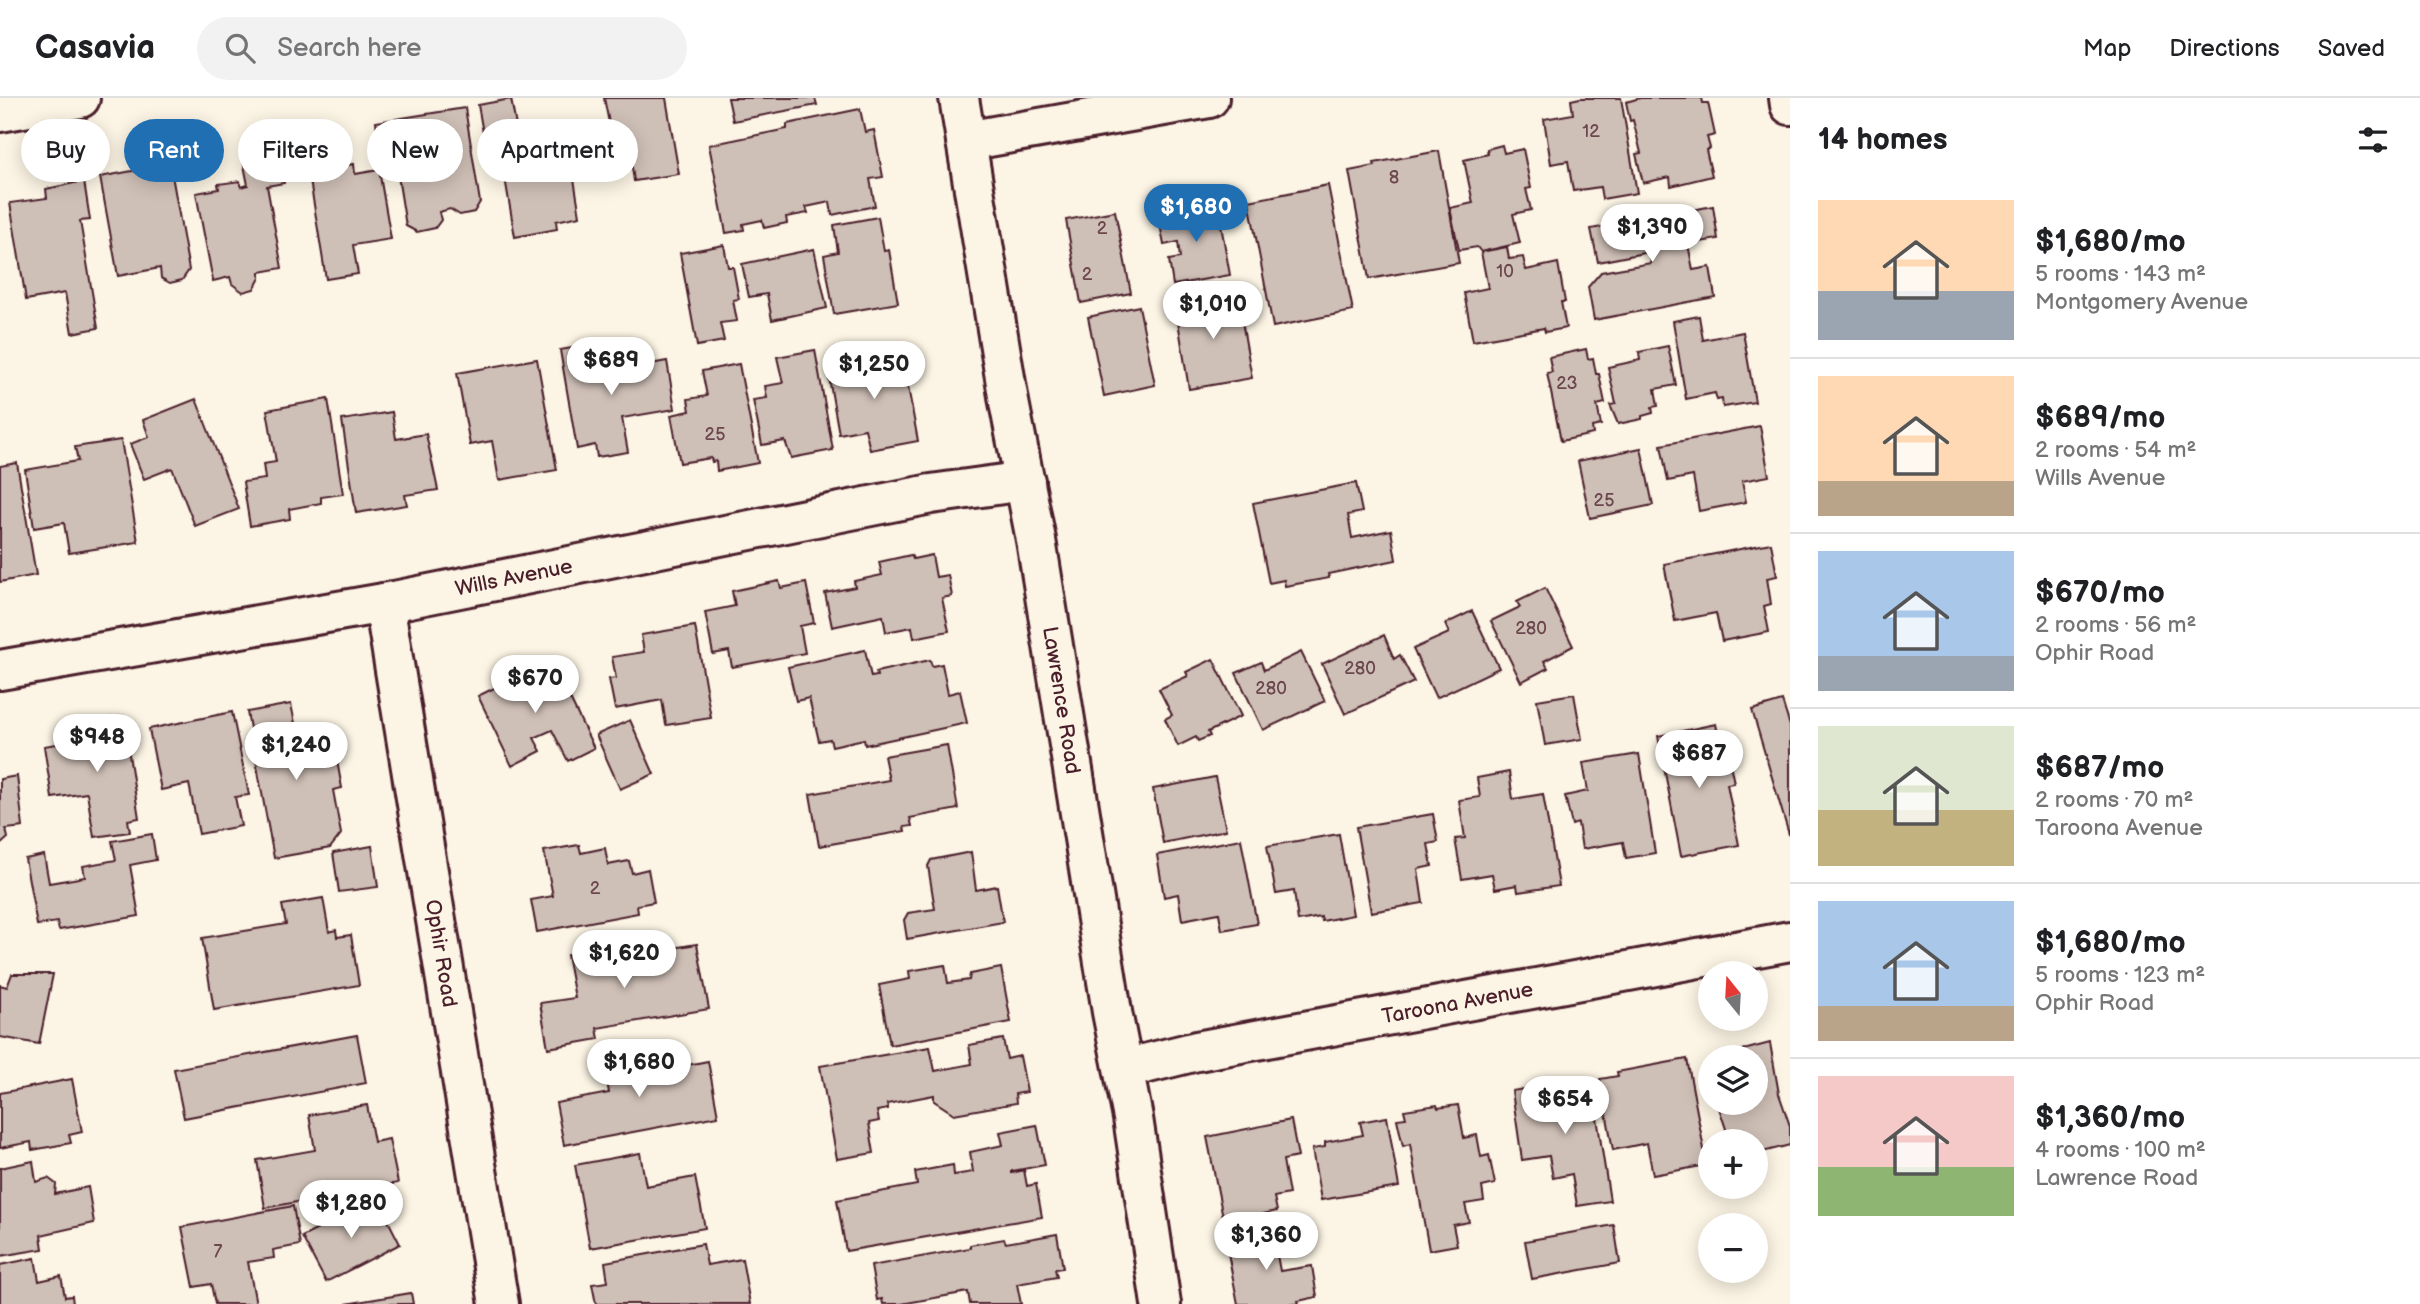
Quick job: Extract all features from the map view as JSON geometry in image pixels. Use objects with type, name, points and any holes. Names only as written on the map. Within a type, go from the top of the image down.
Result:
[{"type":"street","points":[[0,112],[79,98]]},
{"type":"street","name":"Lawrence Road","points":[[959,98],[1124,1069],[1161,1304]]},
{"type":"street","points":[[967,141],[1209,98]]},
{"type":"street","points":[[1789,98],[1790,105]]},
{"type":"street","name":"Wills Avenue","points":[[0,670],[384,603],[930,494],[1025,481]]},
{"type":"street","name":"Ophir Road","points":[[384,603],[499,1304]]},
{"type":"street","name":"Taroona Avenue","points":[[1124,1069],[1210,1049],[1790,941]]},
{"type":"building","points":[[604,98],[666,98],[679,174],[638,180],[638,119],[608,119]]},
{"type":"building","points":[[728,98],[815,98],[817,105],[733,121]]},
{"type":"building","points":[[1621,98],[1637,193],[1602,199],[1600,187],[1573,191],[1568,161],[1551,164],[1544,119],[1573,114],[1571,100]]},
{"type":"building","points":[[1640,98],[1702,98],[1703,103],[1708,103],[1715,135],[1707,137],[1710,148],[1706,150],[1712,176],[1671,186],[1670,177],[1643,183],[1636,154],[1641,153],[1626,102]]},
{"type":"building","points":[[511,99],[515,119],[481,119],[478,105]]},
{"type":"building","points":[[465,108],[480,202],[474,212],[460,215],[450,209],[439,212],[441,220],[435,228],[417,232],[406,226],[399,182],[463,182],[463,119],[395,119]]},
{"type":"building","points":[[860,109],[865,132],[874,130],[883,177],[870,179],[875,206],[832,215],[830,202],[806,207],[808,213],[786,217],[787,223],[764,228],[762,220],[743,224],[744,230],[726,233],[709,145],[787,129],[787,124]]},
{"type":"building","points":[[1502,145],[1504,153],[1523,149],[1531,188],[1526,189],[1531,210],[1513,214],[1520,243],[1481,252],[1477,247],[1459,250],[1450,208],[1473,203],[1464,160],[1488,154],[1487,149]]},
{"type":"building","points":[[1439,151],[1459,263],[1369,279],[1349,171],[1375,166],[1374,163]]},
{"type":"building","points":[[354,164],[355,174],[367,172],[367,182],[381,182],[391,239],[353,245],[358,274],[326,279],[310,182],[353,182]]},
{"type":"building","points":[[124,173],[124,182],[173,182],[189,270],[182,280],[170,283],[161,278],[160,268],[118,276],[101,182],[110,182],[110,175]]},
{"type":"building","points":[[238,181],[241,187],[248,185],[247,182],[284,182],[267,186],[282,268],[260,272],[254,289],[243,292],[232,284],[230,277],[213,281],[196,193],[219,189],[218,184]]},
{"type":"building","points":[[84,182],[90,220],[80,221],[98,328],[72,333],[65,293],[26,300],[10,203],[47,198],[46,189]]},
{"type":"building","points":[[506,182],[575,182],[580,216],[556,221],[557,229],[515,237]]},
{"type":"building","points":[[1328,185],[1353,311],[1273,327],[1249,201]]},
{"type":"building","points":[[1217,203],[1230,275],[1173,285],[1169,260],[1180,258],[1178,242],[1164,245],[1159,219],[1169,217],[1169,211]]},
{"type":"building","points":[[1713,206],[1718,239],[1688,244],[1693,270],[1710,267],[1715,297],[1594,320],[1588,287],[1601,272],[1651,263],[1649,252],[1598,262],[1591,229]]},
{"type":"building","points":[[1115,211],[1131,293],[1081,303],[1066,220]]},
{"type":"building","points":[[878,217],[884,251],[889,250],[898,303],[834,314],[824,255],[838,252],[834,225]]},
{"type":"building","points":[[724,245],[728,267],[733,267],[739,299],[733,300],[737,321],[720,323],[724,341],[697,346],[680,253]]},
{"type":"building","points":[[1507,247],[1509,259],[1523,257],[1526,270],[1558,263],[1565,302],[1561,302],[1566,328],[1545,332],[1544,328],[1473,341],[1464,293],[1488,288],[1481,252]]},
{"type":"building","points":[[814,249],[827,308],[772,320],[767,294],[749,297],[742,264]]},
{"type":"building","points":[[1237,293],[1252,378],[1189,389],[1175,303]]},
{"type":"building","points":[[1139,306],[1155,385],[1104,396],[1088,317]]},
{"type":"building","points":[[1699,316],[1703,340],[1743,332],[1755,402],[1723,407],[1722,399],[1717,400],[1715,393],[1686,399],[1673,321]]},
{"type":"building","points":[[590,345],[593,358],[621,354],[624,369],[667,361],[675,409],[622,418],[628,452],[597,457],[595,445],[577,449],[560,350]]},
{"type":"building","points":[[1668,346],[1676,385],[1655,389],[1658,406],[1652,407],[1653,413],[1642,416],[1642,419],[1618,424],[1610,405],[1616,404],[1608,367],[1640,360],[1639,352]]},
{"type":"building","points":[[1586,349],[1588,359],[1593,358],[1596,374],[1599,374],[1605,403],[1597,405],[1601,425],[1592,427],[1593,434],[1561,441],[1547,373],[1552,372],[1549,357]]},
{"type":"building","points":[[815,350],[833,450],[791,458],[785,441],[762,445],[753,400],[767,398],[765,386],[783,383],[777,357]]},
{"type":"building","points":[[902,354],[918,441],[870,450],[865,429],[839,434],[827,367]]},
{"type":"building","points":[[537,359],[557,470],[499,480],[492,441],[470,445],[457,373]]},
{"type":"building","points":[[739,364],[758,463],[717,471],[716,461],[712,462],[711,458],[680,463],[671,415],[690,411],[688,399],[707,396],[702,371]]},
{"type":"building","points":[[196,399],[239,509],[195,526],[172,468],[144,479],[130,444],[149,437],[143,420]]},
{"type":"building","points":[[328,399],[343,494],[321,497],[321,503],[289,509],[290,519],[250,526],[243,482],[265,479],[263,464],[276,462],[267,410]]},
{"type":"building","points":[[392,412],[396,439],[426,434],[438,490],[405,495],[407,505],[356,513],[342,420]]},
{"type":"building","points":[[1760,426],[1769,476],[1742,481],[1746,502],[1699,511],[1693,476],[1668,481],[1661,445]]},
{"type":"building","points":[[121,440],[138,542],[69,553],[64,523],[34,528],[25,470],[78,461],[75,447]]},
{"type":"building","points":[[1641,448],[1653,505],[1590,518],[1578,461]]},
{"type":"building","points":[[17,463],[36,575],[0,582],[0,466]]},
{"type":"building","points":[[1356,483],[1362,512],[1348,515],[1352,538],[1391,530],[1396,560],[1328,574],[1329,578],[1285,586],[1284,580],[1269,583],[1253,503]]},
{"type":"building","points":[[1771,543],[1777,576],[1767,578],[1771,604],[1764,606],[1769,632],[1722,641],[1716,613],[1675,621],[1664,564]]},
{"type":"building","points":[[911,555],[913,559],[932,555],[936,577],[948,575],[952,596],[942,598],[949,631],[914,638],[912,627],[886,632],[883,616],[832,627],[825,593],[855,587],[854,581],[882,575],[879,562]]},
{"type":"building","points":[[779,581],[781,588],[806,583],[814,623],[800,626],[805,653],[732,667],[729,651],[713,654],[705,612],[735,606],[732,591]]},
{"type":"building","points":[[1545,588],[1573,646],[1544,661],[1548,668],[1521,682],[1491,621],[1520,607],[1517,602]]},
{"type":"building","points":[[1472,611],[1499,668],[1436,698],[1413,649],[1449,633],[1445,624]]},
{"type":"building","points":[[695,626],[711,718],[666,725],[662,700],[615,709],[609,679],[616,678],[612,657],[644,652],[641,635]]},
{"type":"building","points":[[1384,635],[1394,659],[1400,655],[1414,682],[1345,714],[1322,664]]},
{"type":"building","points":[[865,650],[871,677],[877,676],[876,672],[930,660],[932,666],[942,664],[948,694],[960,691],[967,723],[865,745],[864,739],[832,746],[830,739],[819,741],[809,698],[796,701],[788,667]]},
{"type":"building","points":[[1301,652],[1325,701],[1263,730],[1236,673],[1261,662],[1264,670]]},
{"type":"building","points":[[1213,659],[1241,716],[1208,732],[1210,736],[1198,741],[1196,737],[1178,746],[1165,719],[1172,715],[1159,689],[1188,676],[1186,672]]},
{"type":"building","points":[[551,660],[594,748],[568,761],[552,730],[534,738],[541,751],[512,766],[478,696]]},
{"type":"building","points":[[1574,694],[1582,739],[1545,745],[1537,700]]},
{"type":"building","points":[[1782,701],[1790,726],[1790,838],[1752,710]]},
{"type":"building","points":[[291,704],[297,733],[324,728],[329,751],[335,750],[342,788],[333,790],[341,834],[330,848],[274,858],[247,712]]},
{"type":"building","points":[[232,712],[249,795],[235,797],[241,826],[199,834],[189,784],[161,790],[149,729]]},
{"type":"building","points":[[123,716],[139,818],[128,820],[130,832],[94,837],[87,793],[52,798],[44,746],[81,740],[78,723]]},
{"type":"building","points":[[630,720],[654,774],[620,789],[596,735]]},
{"type":"building","points":[[1716,724],[1722,755],[1728,754],[1734,783],[1727,784],[1739,845],[1681,856],[1658,736]]},
{"type":"building","points":[[947,745],[958,809],[910,818],[912,826],[904,827],[905,831],[819,846],[810,794],[889,780],[884,756]]},
{"type":"building","points":[[1639,754],[1655,853],[1626,858],[1623,842],[1582,849],[1578,823],[1572,825],[1565,796],[1588,791],[1583,763]]},
{"type":"building","points":[[1509,772],[1513,799],[1543,794],[1559,886],[1518,892],[1517,885],[1495,889],[1492,874],[1462,879],[1455,839],[1465,838],[1459,800],[1480,797],[1477,778]]},
{"type":"building","points":[[17,776],[23,827],[6,829],[8,838],[0,845],[0,779]]},
{"type":"building","points":[[1215,777],[1226,830],[1163,843],[1153,789]]},
{"type":"building","points":[[1433,814],[1438,842],[1428,844],[1432,866],[1418,869],[1423,903],[1371,912],[1356,827]]},
{"type":"building","points":[[152,834],[156,860],[130,865],[139,916],[59,930],[57,922],[37,925],[25,859],[44,855],[49,883],[85,877],[83,866],[116,860],[112,841]]},
{"type":"building","points":[[1339,834],[1353,915],[1322,921],[1321,917],[1298,921],[1294,891],[1276,894],[1267,846]]},
{"type":"building","points":[[1241,839],[1257,924],[1222,930],[1219,913],[1182,920],[1178,894],[1164,897],[1157,855]]},
{"type":"building","points":[[579,845],[581,853],[605,848],[608,865],[629,861],[632,873],[648,869],[654,902],[637,905],[638,913],[537,932],[531,900],[553,896],[544,851]]},
{"type":"building","points":[[372,846],[378,887],[339,892],[333,853]]},
{"type":"building","points":[[971,852],[976,890],[997,886],[1003,922],[907,939],[904,920],[908,913],[935,909],[928,866],[931,860]]},
{"type":"building","points":[[323,898],[329,932],[336,930],[337,937],[351,935],[359,985],[214,1010],[202,938],[286,924],[282,905]]},
{"type":"building","points":[[618,940],[621,952],[642,948],[643,953],[697,944],[709,1009],[597,1028],[599,1039],[548,1048],[540,1003],[575,998],[567,955],[575,954],[574,947]]},
{"type":"building","points":[[945,965],[948,983],[969,980],[970,974],[1001,968],[1011,1022],[890,1045],[879,985],[910,979],[909,971]]},
{"type":"building","points":[[12,974],[53,974],[39,1044],[0,1037],[0,985],[7,987]]},
{"type":"building","points":[[357,1035],[366,1083],[184,1118],[174,1069]]},
{"type":"building","points":[[1003,1039],[1007,1059],[1020,1056],[1027,1092],[1015,1094],[1016,1103],[954,1114],[934,1101],[934,1095],[887,1104],[888,1109],[877,1111],[879,1121],[869,1123],[874,1153],[837,1159],[820,1066],[930,1047],[935,1071],[972,1064],[969,1045]]},
{"type":"building","points":[[1770,1043],[1779,1094],[1790,1126],[1790,1145],[1768,1151],[1768,1129],[1726,1129],[1721,1115],[1768,1115],[1768,1045],[1762,1045]]},
{"type":"building","points":[[653,1048],[657,1071],[708,1061],[718,1116],[564,1145],[556,1103],[609,1093],[603,1058]]},
{"type":"building","points":[[1687,1059],[1700,1129],[1698,1129],[1698,1167],[1653,1175],[1647,1143],[1613,1150],[1600,1079],[1618,1076],[1617,1072]]},
{"type":"building","points":[[72,1079],[82,1132],[69,1135],[71,1143],[32,1150],[31,1142],[0,1148],[0,1093]]},
{"type":"building","points":[[1591,1079],[1610,1201],[1577,1206],[1572,1174],[1553,1178],[1549,1156],[1522,1160],[1512,1091],[1547,1085],[1549,1096],[1564,1094],[1563,1083]]},
{"type":"building","points":[[367,1105],[374,1142],[389,1139],[398,1183],[265,1208],[257,1160],[315,1150],[309,1115]]},
{"type":"building","points":[[1437,1105],[1438,1108],[1458,1105],[1464,1138],[1477,1135],[1481,1157],[1489,1155],[1495,1184],[1482,1187],[1484,1201],[1465,1204],[1469,1222],[1453,1225],[1457,1245],[1429,1250],[1410,1144],[1403,1146],[1397,1119],[1406,1118],[1404,1110]]},
{"type":"building","points":[[1387,1117],[1399,1187],[1321,1200],[1312,1149],[1325,1147],[1325,1142],[1363,1135],[1360,1122]]},
{"type":"building","points":[[1291,1120],[1298,1157],[1283,1160],[1289,1194],[1274,1197],[1277,1211],[1263,1214],[1265,1224],[1226,1232],[1207,1137]]},
{"type":"building","points":[[1037,1125],[1045,1165],[1012,1171],[1012,1173],[1024,1170],[1027,1186],[1036,1184],[1042,1217],[846,1251],[837,1200],[917,1185],[915,1172],[953,1165],[954,1175],[973,1172],[970,1152],[1003,1145],[1000,1132]]},
{"type":"building","points":[[640,1153],[646,1186],[695,1177],[705,1228],[590,1248],[575,1165]]},
{"type":"building","points":[[33,1161],[36,1182],[48,1178],[56,1184],[55,1194],[88,1187],[94,1223],[41,1235],[43,1249],[0,1256],[0,1168]]},
{"type":"building","points":[[377,1199],[400,1244],[326,1282],[302,1237]]},
{"type":"building","points":[[293,1206],[300,1245],[273,1250],[274,1258],[248,1262],[256,1304],[215,1304],[211,1284],[194,1287],[182,1227]]},
{"type":"building","points":[[1614,1225],[1620,1263],[1532,1279],[1525,1241]]},
{"type":"building","points":[[1272,1229],[1280,1271],[1312,1266],[1317,1297],[1298,1301],[1299,1304],[1238,1304],[1225,1238]]},
{"type":"building","points":[[1057,1234],[1063,1268],[1055,1269],[1057,1277],[1017,1284],[1021,1304],[970,1304],[968,1292],[901,1304],[883,1304],[882,1299],[877,1300],[871,1266],[1004,1239],[1006,1243]]},
{"type":"building","points":[[703,1244],[707,1265],[742,1259],[750,1304],[596,1304],[592,1284],[608,1282],[605,1262]]},
{"type":"building","points":[[35,1258],[39,1281],[61,1276],[65,1297],[72,1296],[73,1304],[0,1304],[0,1265]]},
{"type":"building","points":[[411,1293],[413,1304],[346,1304]]}]
